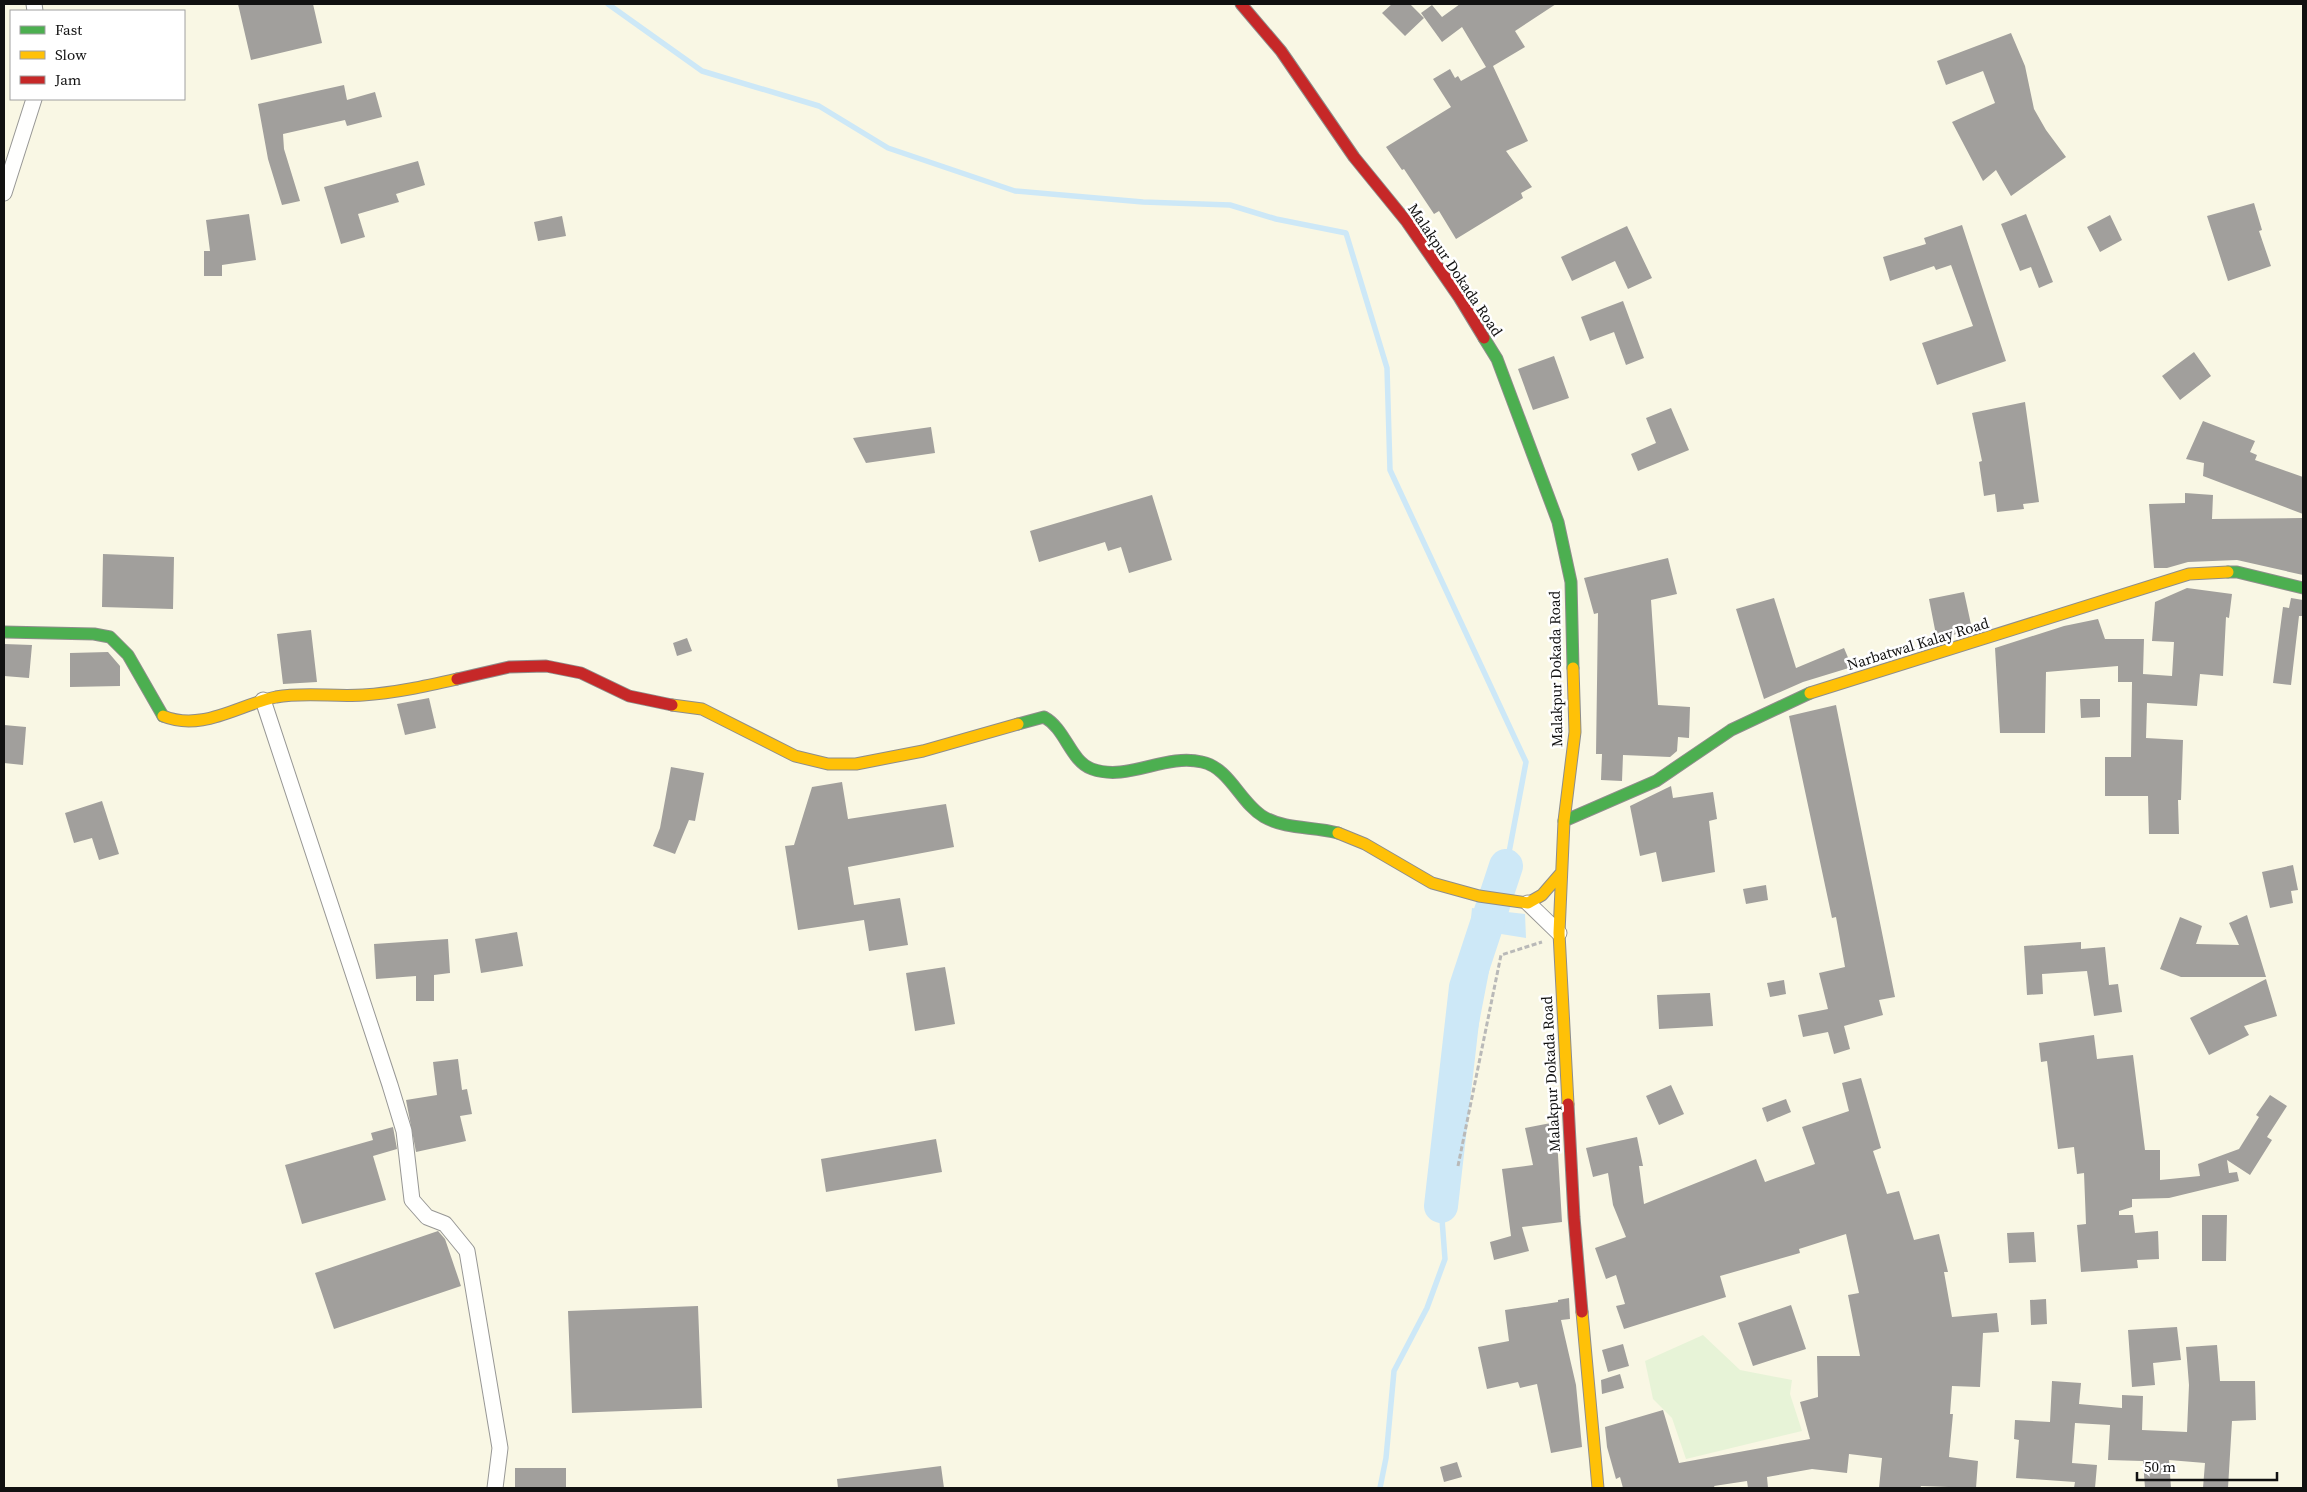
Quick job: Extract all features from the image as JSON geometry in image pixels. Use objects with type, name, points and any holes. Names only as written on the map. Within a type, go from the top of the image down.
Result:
[{"type":"street","name":"Malakpur Dokada Road","points":[[1241,4],[1281,51],[1354,157],[1406,222],[1459,297],[1496,359],[1558,522],[1571,582],[1575,732],[1564,821],[1559,934],[1574,1216],[1598,1488]]},
{"type":"street","points":[[4,194],[34,100]]},
{"type":"street","name":"Narbatwal Kalay Road","points":[[1564,821],[1656,780],[1731,730],[1807,694],[2188,574],[2237,572],[2303,588]]},
{"type":"street","points":[[4,632],[94,634],[110,637],[128,655],[162,716],[172,720],[200,721],[216,718],[238,708],[278,697],[362,695],[402,691],[509,667],[546,666],[581,673],[630,696],[681,707],[702,709],[795,756],[828,764],[856,764],[923,751],[1044,717],[1052,720],[1065,736],[1077,759],[1090,769],[1122,770],[1159,766],[1185,759],[1204,763],[1216,769],[1249,807],[1271,822],[1341,833],[1433,884],[1473,894],[1528,903],[1541,896],[1561,873]]},
{"type":"street","points":[[263,700],[404,1131],[412,1200],[427,1217],[445,1224],[467,1251],[500,1448],[495,1488]]},
{"type":"street","points":[[1528,903],[1559,934]]},
{"type":"path","points":[[1458,1166],[1502,955],[1559,934]]},
{"type":"shaded area","points":[[4,4],[2303,4],[2303,1488],[4,1488]]},
{"type":"green space","points":[[1703,1335],[1740,1370],[1792,1380],[1790,1394],[1802,1431],[1686,1459],[1672,1418],[1653,1399],[1645,1361]]},
{"type":"water","points":[[1472,908],[1525,914],[1526,938],[1470,929]]},
{"type":"building","points":[[238,4],[313,4],[322,43],[251,60]]},
{"type":"building","points":[[1392,4],[1410,4],[1424,18],[1405,36],[1382,13]]},
{"type":"building","points":[[1460,4],[1556,4],[1515,31],[1525,47],[1493,66],[1528,141],[1506,151],[1532,187],[1521,193],[1523,198],[1456,239],[1439,211],[1434,214],[1404,169],[1402,170],[1386,147],[1451,107],[1433,79],[1450,69],[1455,78],[1458,76],[1461,81],[1486,67],[1462,27],[1442,42],[1421,13],[1432,5],[1442,17]]},
{"type":"building","points":[[2011,33],[2025,66],[2034,109],[2046,130],[2066,157],[2011,196],[1996,170],[1983,181],[1952,122],[1995,103],[1983,71],[1946,85],[1937,61]]},
{"type":"building","points":[[344,85],[347,100],[375,92],[382,117],[347,126],[345,120],[283,134],[284,149],[300,201],[282,205],[268,159],[258,104]]},
{"type":"building","points":[[418,161],[425,185],[396,194],[399,202],[358,214],[365,237],[341,244],[324,187]]},
{"type":"building","points":[[2254,203],[2262,230],[2259,231],[2271,266],[2228,281],[2207,216]]},
{"type":"building","points":[[249,214],[256,260],[222,265],[222,276],[204,276],[204,251],[210,251],[206,220]]},
{"type":"building","points":[[2026,214],[2053,282],[2039,288],[2031,267],[2020,271],[2001,224]]},
{"type":"building","points":[[2110,215],[2122,240],[2100,252],[2087,227]]},
{"type":"building","points":[[562,216],[566,236],[538,241],[534,222]]},
{"type":"building","points":[[1962,225],[2006,361],[1937,385],[1922,343],[1973,326],[1951,265],[1936,270],[1934,266],[1890,281],[1883,257],[1926,244],[1924,238]]},
{"type":"building","points":[[1627,226],[1652,278],[1628,289],[1615,261],[1572,281],[1561,257]]},
{"type":"building","points":[[1623,301],[1644,358],[1626,365],[1614,332],[1590,341],[1581,317]]},
{"type":"building","points":[[2194,352],[2211,376],[2180,400],[2162,376]]},
{"type":"building","points":[[1554,356],[1569,398],[1533,410],[1518,369]]},
{"type":"building","points":[[2025,402],[2039,502],[2023,504],[2024,509],[1997,512],[1995,494],[1984,496],[1979,462],[1982,461],[1972,413]]},
{"type":"building","points":[[1671,408],[1689,450],[1638,471],[1631,454],[1656,443],[1646,418]]},
{"type":"building","points":[[2203,421],[2255,441],[2250,452],[2257,455],[2255,460],[2303,477],[2303,514],[2203,476],[2204,463],[2186,459]]},
{"type":"building","points":[[931,427],[935,453],[866,463],[853,438]]},
{"type":"building","points":[[2185,493],[2213,495],[2212,519],[2303,518],[2303,575],[2237,560],[2188,562],[2167,568],[2154,568],[2149,504],[2185,503]]},
{"type":"building","points":[[1152,495],[1172,560],[1129,573],[1121,547],[1108,551],[1105,542],[1039,562],[1030,531]]},
{"type":"building","points":[[103,554],[174,557],[173,609],[102,607]]},
{"type":"building","points":[[1668,558],[1677,594],[1651,600],[1658,705],[1690,707],[1689,738],[1678,737],[1677,751],[1670,757],[1623,755],[1622,781],[1601,780],[1602,754],[1596,754],[1598,613],[1594,614],[1584,578]]},
{"type":"building","points":[[2187,588],[2232,594],[2229,618],[2226,617],[2223,676],[2200,674],[2197,706],[2147,703],[2146,738],[2183,740],[2181,800],[2178,800],[2179,834],[2149,834],[2148,796],[2105,796],[2105,757],[2131,757],[2132,682],[2118,682],[2118,666],[2046,672],[2045,733],[2000,733],[1995,648],[2064,626],[2098,619],[2105,639],[2144,639],[2143,674],[2172,676],[2174,642],[2152,641],[2155,602]]},
{"type":"building","points":[[1964,592],[1972,629],[1937,640],[1929,599]]},
{"type":"building","points":[[1774,598],[1796,668],[1844,648],[1852,667],[1803,682],[1764,699],[1736,609]]},
{"type":"building","points":[[2291,598],[2303,600],[2303,616],[2299,616],[2291,685],[2273,683],[2283,607],[2289,608]]},
{"type":"building","points":[[311,630],[317,682],[283,684],[277,634]]},
{"type":"building","points":[[687,638],[692,651],[677,656],[673,643]]},
{"type":"building","points":[[4,644],[32,645],[29,678],[4,676]]},
{"type":"building","points":[[108,652],[120,666],[120,686],[70,687],[70,653]]},
{"type":"building","points":[[429,698],[436,728],[405,735],[397,704]]},
{"type":"building","points":[[2080,699],[2100,699],[2100,717],[2081,718]]},
{"type":"building","points":[[1836,705],[1895,997],[1879,1000],[1883,1015],[1844,1026],[1850,1049],[1834,1054],[1828,1032],[1803,1037],[1798,1015],[1828,1009],[1819,973],[1845,967],[1836,917],[1832,918],[1789,716]]},
{"type":"building","points":[[4,725],[26,727],[23,765],[4,763]]},
{"type":"building","points":[[671,767],[704,773],[695,821],[689,820],[675,854],[653,846],[660,828]]},
{"type":"building","points":[[842,782],[848,819],[946,804],[954,847],[848,867],[854,905],[900,898],[908,945],[869,951],[864,920],[798,930],[785,846],[794,845],[812,787]]},
{"type":"building","points":[[1671,786],[1673,798],[1713,792],[1717,819],[1709,821],[1715,872],[1662,882],[1656,852],[1640,856],[1630,806]]},
{"type":"building","points":[[102,801],[119,854],[99,860],[92,838],[74,843],[65,813]]},
{"type":"building","points":[[2293,865],[2298,890],[2291,891],[2293,903],[2270,908],[2262,872]]},
{"type":"building","points":[[1766,885],[1768,900],[1746,904],[1743,889]]},
{"type":"building","points":[[2247,915],[2266,977],[2181,977],[2160,969],[2180,917],[2202,926],[2196,944],[2239,945],[2229,923]]},
{"type":"building","points":[[517,932],[523,966],[481,973],[475,939]]},
{"type":"building","points":[[448,939],[450,973],[434,975],[434,1001],[416,1001],[416,976],[376,979],[374,944]]},
{"type":"building","points":[[2081,942],[2081,949],[2105,947],[2109,985],[2118,984],[2122,1012],[2094,1016],[2087,971],[2042,974],[2043,994],[2027,995],[2024,946]]},
{"type":"building","points":[[945,967],[955,1024],[915,1031],[906,973]]},
{"type":"building","points":[[2266,979],[2277,1016],[2244,1026],[2249,1035],[2209,1055],[2190,1018]]},
{"type":"building","points":[[1784,980],[1786,994],[1770,997],[1767,983]]},
{"type":"building","points":[[1710,993],[1713,1026],[1659,1029],[1657,995]]},
{"type":"building","points":[[2094,1035],[2097,1059],[2133,1055],[2145,1150],[2160,1150],[2160,1180],[2200,1176],[2198,1164],[2239,1149],[2259,1117],[2256,1115],[2270,1095],[2287,1106],[2267,1137],[2272,1140],[2250,1175],[2227,1160],[2229,1173],[2237,1172],[2239,1181],[2169,1198],[2132,1199],[2132,1207],[2119,1211],[2119,1215],[2133,1215],[2135,1233],[2158,1231],[2159,1259],[2137,1260],[2138,1268],[2081,1272],[2077,1225],[2086,1224],[2084,1173],[2077,1174],[2074,1147],[2058,1149],[2047,1061],[2041,1062],[2039,1043]]},
{"type":"building","points":[[458,1059],[462,1090],[467,1089],[472,1114],[460,1116],[466,1141],[416,1152],[406,1100],[437,1095],[433,1062]]},
{"type":"building","points":[[1861,1078],[1881,1148],[1873,1151],[1887,1194],[1899,1191],[1914,1240],[1939,1234],[1948,1272],[1944,1272],[1952,1317],[1997,1313],[1999,1332],[1983,1333],[1980,1387],[1952,1386],[1950,1414],[1953,1414],[1949,1457],[1978,1461],[1976,1488],[1921,1486],[1920,1488],[1879,1488],[1882,1458],[1849,1454],[1847,1473],[1812,1469],[1767,1477],[1768,1488],[1748,1488],[1747,1481],[1714,1486],[1715,1488],[1623,1488],[1620,1477],[1616,1479],[1607,1447],[1605,1427],[1663,1410],[1679,1463],[1810,1439],[1800,1402],[1818,1397],[1817,1356],[1860,1356],[1848,1295],[1859,1293],[1846,1234],[1799,1249],[1800,1253],[1720,1276],[1726,1297],[1624,1329],[1616,1306],[1625,1304],[1616,1275],[1606,1279],[1595,1248],[1626,1237],[1613,1205],[1608,1173],[1593,1177],[1586,1148],[1637,1137],[1643,1166],[1639,1166],[1644,1204],[1756,1159],[1765,1182],[1815,1164],[1802,1127],[1849,1111],[1842,1083]]},
{"type":"building","points":[[1671,1085],[1684,1114],[1659,1125],[1646,1096]]},
{"type":"building","points":[[1786,1099],[1791,1112],[1767,1122],[1762,1108]]},
{"type":"building","points":[[1556,1122],[1562,1222],[1522,1227],[1529,1251],[1494,1260],[1490,1242],[1511,1236],[1502,1169],[1533,1165],[1525,1128]]},
{"type":"building","points":[[393,1127],[397,1149],[373,1156],[386,1200],[302,1224],[285,1165],[373,1140],[371,1133]]},
{"type":"building","points":[[936,1139],[942,1172],[826,1192],[821,1159]]},
{"type":"building","points":[[2202,1215],[2227,1215],[2226,1261],[2202,1261]]},
{"type":"building","points":[[438,1231],[445,1239],[461,1286],[334,1329],[315,1273]]},
{"type":"building","points":[[2034,1232],[2036,1262],[2009,1263],[2007,1233]]},
{"type":"building","points":[[1569,1298],[1570,1319],[1561,1320],[1576,1385],[1582,1447],[1551,1453],[1537,1384],[1520,1388],[1518,1382],[1487,1389],[1478,1347],[1509,1341],[1505,1310],[1558,1302],[1558,1300]]},
{"type":"building","points":[[2046,1299],[2047,1324],[2031,1325],[2030,1300]]},
{"type":"building","points":[[1791,1305],[1806,1349],[1753,1366],[1738,1323]]},
{"type":"building","points":[[698,1306],[702,1408],[572,1413],[568,1311]]},
{"type":"building","points":[[2177,1327],[2181,1360],[2153,1363],[2155,1385],[2132,1387],[2128,1330]]},
{"type":"building","points":[[1623,1344],[1629,1366],[1608,1372],[1602,1350]]},
{"type":"building","points":[[2217,1345],[2220,1381],[2255,1381],[2256,1420],[2232,1421],[2228,1488],[2203,1488],[2205,1463],[2169,1460],[2171,1488],[2145,1488],[2143,1461],[2108,1460],[2110,1425],[2075,1423],[2072,1463],[2097,1465],[2095,1488],[2074,1488],[2075,1482],[2016,1478],[2019,1440],[2014,1439],[2015,1420],[2050,1422],[2052,1381],[2081,1383],[2079,1404],[2122,1408],[2122,1395],[2143,1396],[2142,1430],[2187,1432],[2189,1385],[2186,1347]]},
{"type":"building","points":[[1620,1374],[1624,1388],[1602,1394],[1601,1380]]},
{"type":"building","points":[[1457,1462],[1462,1477],[1444,1482],[1440,1467]]},
{"type":"building","points":[[941,1466],[944,1488],[838,1488],[837,1479]]},
{"type":"building","points":[[515,1468],[566,1468],[566,1488],[515,1488]]},
{"type":"waterway","points":[[608,4],[702,71],[819,106],[888,148],[1015,191],[1143,202],[1230,205],[1276,219],[1346,233],[1387,368],[1390,470],[1526,762],[1501,895]]},
{"type":"waterway","points":[[1441,1206],[1466,987],[1506,866]]},
{"type":"waterway","points":[[1380,1488],[1386,1458],[1394,1371],[1427,1308],[1445,1259],[1441,1206],[1495,926]]},
{"type":"traffic: fast","points":[[1484,338],[1497,359],[1558,522],[1571,582],[1573,668]]},
{"type":"traffic: fast","points":[[2228,572],[2237,572],[2303,588]]},
{"type":"traffic: fast","points":[[4,632],[94,634],[110,637],[128,655],[163,716]]},
{"type":"traffic: fast","points":[[1564,821],[1656,781],[1731,730],[1810,693]]},
{"type":"traffic: fast","points":[[1018,724],[1044,717],[1058,729],[1078,759],[1092,769],[1106,772],[1133,770],[1174,761],[1202,762],[1212,766],[1228,778],[1248,803],[1264,817],[1291,826],[1338,833]]},
{"type":"traffic: slow","points":[[1810,693],[2189,574],[2228,572]]},
{"type":"traffic: slow","points":[[1568,1104],[1559,933],[1564,821],[1575,732],[1573,668]]},
{"type":"traffic: slow","points":[[163,716],[177,720],[192,721],[220,716],[276,697],[375,694],[457,679]]},
{"type":"traffic: slow","points":[[672,705],[702,709],[795,756],[828,764],[856,764],[923,751],[1018,724]]},
{"type":"traffic: slow","points":[[1338,833],[1365,844],[1432,883],[1479,896],[1528,903],[1542,895],[1561,873]]},
{"type":"traffic: slow","points":[[1582,1312],[1598,1488]]},
{"type":"traffic: jam","points":[[1241,4],[1281,51],[1354,157],[1407,222],[1459,297],[1484,338]]},
{"type":"traffic: jam","points":[[457,679],[509,667],[546,666],[581,673],[629,696],[672,705]]},
{"type":"traffic: jam","points":[[1568,1104],[1574,1217],[1582,1312]]}]
